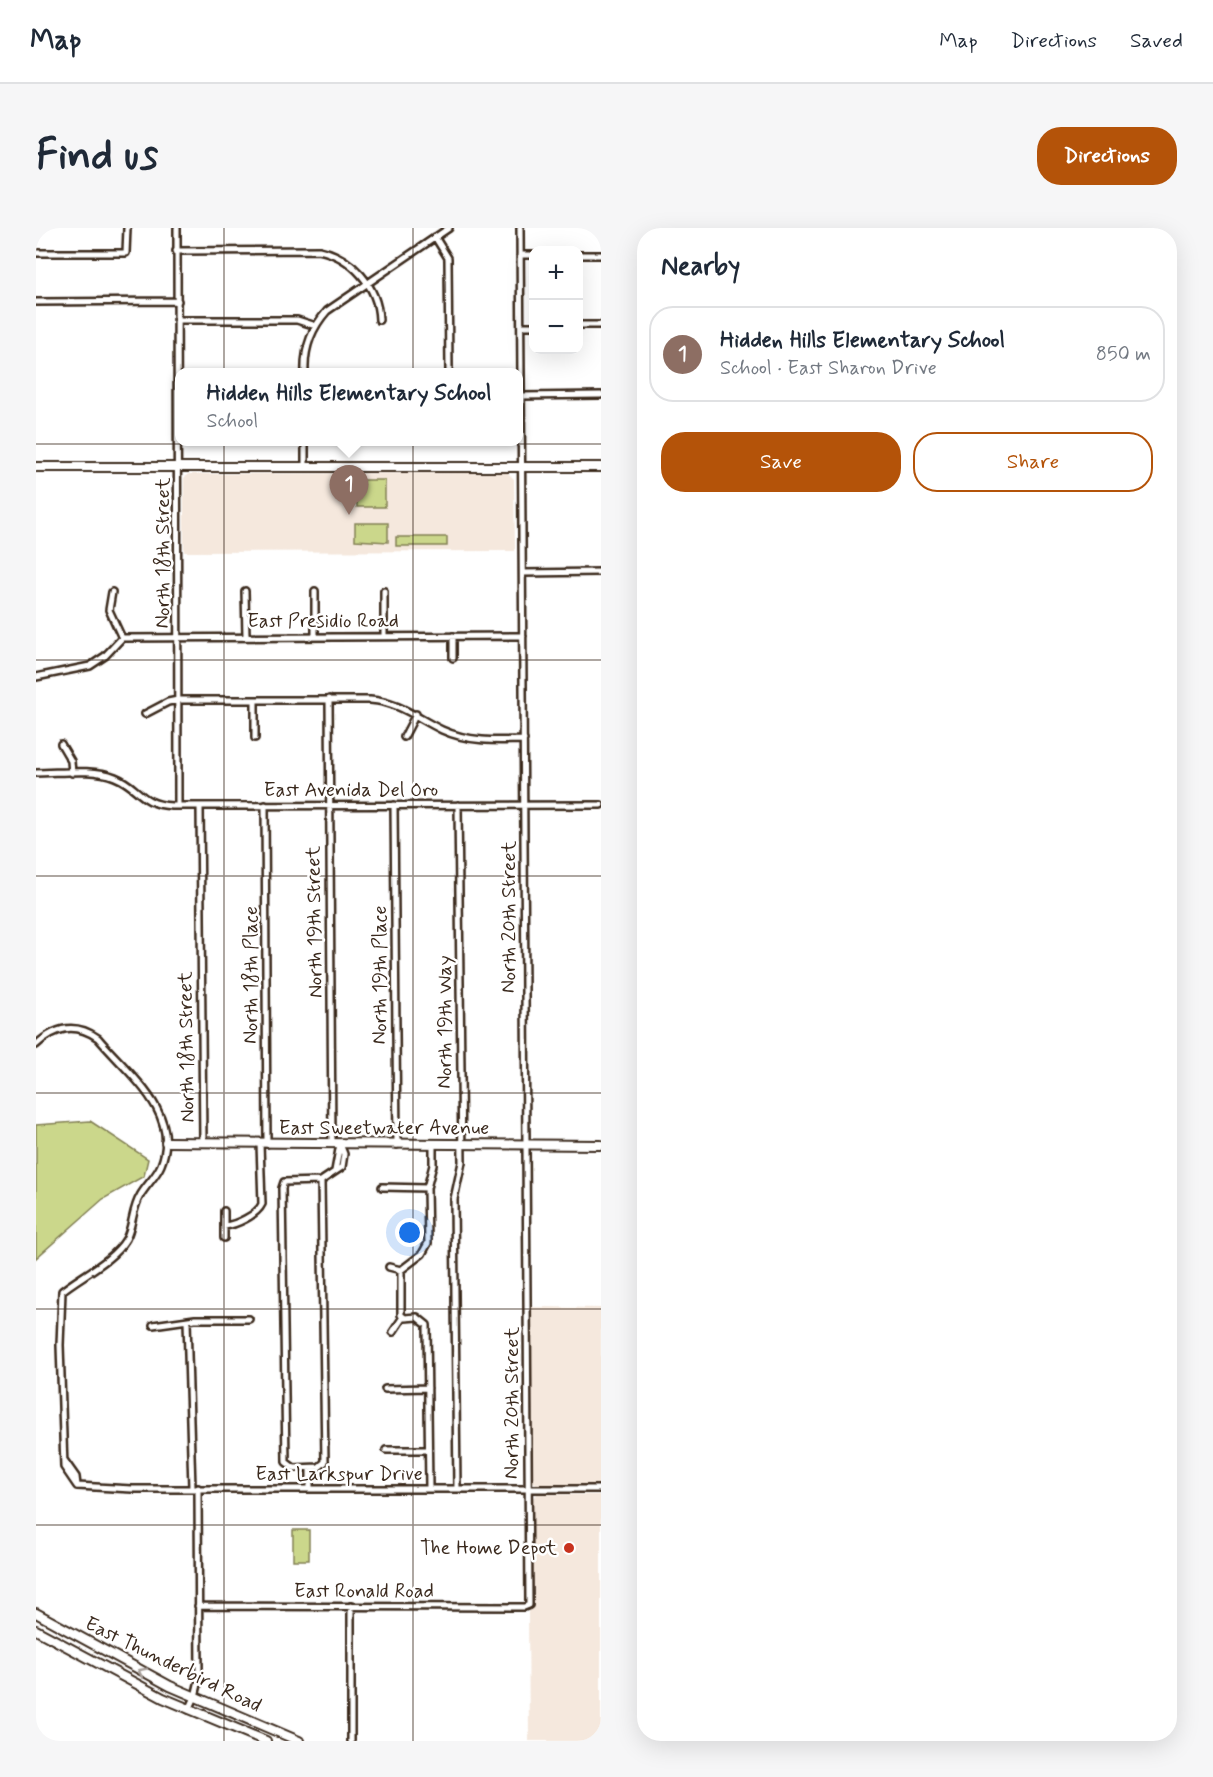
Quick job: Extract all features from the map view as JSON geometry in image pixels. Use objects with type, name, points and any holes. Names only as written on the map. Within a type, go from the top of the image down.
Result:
[{"type":"street","points":[[36,253],[126,254],[127,228]]},
{"type":"street","name":"North 18th Street","points":[[177,228],[179,368]]},
{"type":"street","points":[[304,368],[305,353],[316,326],[337,302],[449,228]]},
{"type":"street","name":"North 20th Street","points":[[520,228],[521,368]]},
{"type":"street","points":[[435,237],[448,258],[450,368]]},
{"type":"street","points":[[176,251],[319,250],[332,253],[351,264],[366,283],[375,297],[380,320]]},
{"type":"street","points":[[520,255],[529,255]]},
{"type":"street","points":[[583,255],[601,255]]},
{"type":"street","points":[[36,302],[178,301]]},
{"type":"street","points":[[178,320],[297,320],[316,326]]},
{"type":"street","points":[[583,326],[601,325]]},
{"type":"street","points":[[521,326],[529,326]]},
{"type":"street","points":[[523,396],[601,395]]},
{"type":"street","name":"North 18th Street","points":[[178,446],[178,806]]},
{"type":"street","points":[[305,446],[305,468]]},
{"type":"street","name":"North 20th Street","points":[[520,446],[529,1605]]},
{"type":"street","points":[[36,467],[601,466]]},
{"type":"street","points":[[523,573],[601,572]]},
{"type":"street","points":[[245,591],[246,636]]},
{"type":"street","points":[[315,591],[315,636]]},
{"type":"street","points":[[384,591],[384,636]]},
{"type":"street","points":[[36,677],[90,666],[105,656],[122,638],[109,610],[112,592]]},
{"type":"street","points":[[453,636],[453,658]]},
{"type":"street","name":"East Presidio Road","points":[[122,638],[523,636]]},
{"type":"street","points":[[145,714],[168,702],[178,700],[329,699],[386,702],[416,714],[440,730],[466,738],[524,740]]},
{"type":"street","name":"North 19th Street","points":[[321,1181],[344,1162],[336,1144],[329,699]]},
{"type":"street","points":[[255,700],[255,738]]},
{"type":"street","points":[[404,736],[416,714]]},
{"type":"street","points":[[61,744],[71,761],[72,773]]},
{"type":"street","name":"East Avenida Del Oro","points":[[36,773],[113,776],[149,802],[178,806],[601,805]]},
{"type":"street","name":"North 18th Place","points":[[224,1226],[232,1225],[259,1210],[262,1204],[265,805]]},
{"type":"street","name":"North 19th Way","points":[[457,1489],[454,1199],[460,1176],[461,1145],[458,805]]},
{"type":"street","name":"North 18th Street","points":[[200,806],[203,1143]]},
{"type":"street","name":"North 19th Place","points":[[394,806],[397,1144]]},
{"type":"street","points":[[36,1045],[47,1035],[63,1028],[88,1031],[98,1038],[153,1100],[163,1118],[166,1143]]},
{"type":"street","name":"East Sweetwater Avenue","points":[[166,1143],[601,1145]]},
{"type":"street","name":"East Larkspur Drive","points":[[166,1143],[160,1168],[135,1205],[128,1236],[121,1247],[62,1291],[60,1345],[64,1460],[76,1478],[77,1486],[601,1489]]},
{"type":"street","points":[[401,1270],[422,1254],[428,1243],[427,1188],[433,1165],[433,1145]]},
{"type":"street","points":[[293,1179],[321,1181],[325,1462],[323,1466],[294,1468],[286,1462],[282,1184],[293,1179]]},
{"type":"street","points":[[382,1187],[427,1188]]},
{"type":"street","points":[[224,1211],[224,1238]]},
{"type":"street","points":[[389,1267],[401,1270]]},
{"type":"street","points":[[393,1332],[403,1317],[401,1270]]},
{"type":"street","points":[[403,1317],[417,1317],[427,1325],[429,1489]]},
{"type":"street","points":[[153,1325],[188,1321],[249,1319]]},
{"type":"street","points":[[188,1321],[195,1488],[199,1680],[189,1710]]},
{"type":"street","points":[[385,1389],[428,1388]]},
{"type":"street","points":[[386,1450],[429,1450]]},
{"type":"street","points":[[310,1468],[310,1488]]},
{"type":"street","name":"East Ronald Road","points":[[198,1606],[524,1607],[529,1605]]},
{"type":"street","points":[[351,1606],[351,1741]]},
{"type":"street","name":"East Thunderbird Road","points":[[36,1613],[111,1656],[195,1697],[299,1741]]},
{"type":"street","name":"East Thunderbird Road","points":[[36,1630],[114,1674],[189,1710],[266,1741]]},
{"type":"shaded area","points":[[508,473],[514,479],[515,551],[184,552],[184,478],[188,474]]},
{"type":"shaded area","points":[[531,1307],[601,1308],[601,1485],[538,1485],[533,1482]]},
{"type":"shaded area","points":[[537,1494],[601,1495],[601,1741],[529,1741],[528,1612],[533,1606],[533,1498]]},
{"type":"green space","points":[[357,480],[385,480],[385,507],[357,507]]},
{"type":"green space","points":[[355,523],[388,523],[388,542],[355,540]]},
{"type":"green space","points":[[396,537],[447,537],[447,546],[396,546]]},
{"type":"green space","points":[[90,1121],[148,1159],[144,1176],[103,1199],[36,1258],[36,1125]]},
{"type":"green space","points":[[293,1530],[309,1530],[309,1560],[293,1560]]},
{"type":"place","name":"Hidden Hills Elementary School","points":[[349,515]]},
{"type":"place","name":"The Home Depot","points":[[569,1548]]}]
